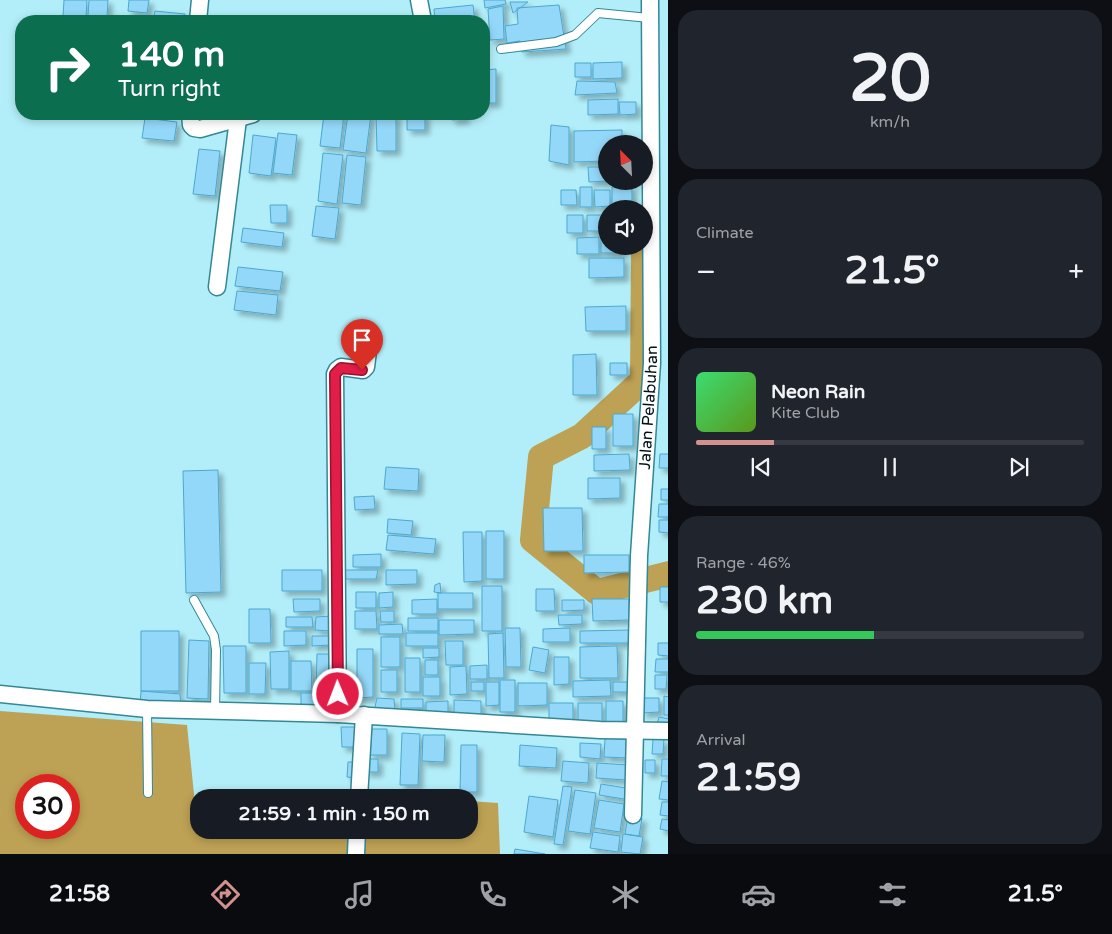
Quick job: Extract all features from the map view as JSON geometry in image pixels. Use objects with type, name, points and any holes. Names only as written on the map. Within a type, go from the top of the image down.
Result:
[{"type":"street","points":[[199,15],[200,0]]},
{"type":"street","points":[[418,0],[421,15]]},
{"type":"street","name":"Jalan Pelabuhan","points":[[633,815],[638,556],[652,363],[647,18],[650,0]]},
{"type":"street","points":[[190,120],[190,125],[200,129],[234,120]]},
{"type":"street","points":[[217,288],[238,120]]},
{"type":"street","points":[[338,714],[335,374],[341,368],[362,370],[366,367],[369,343]]},
{"type":"street","points":[[0,694],[148,709],[364,715],[600,730],[668,731]]},
{"type":"street","points":[[360,789],[364,715]]},
{"type":"street","points":[[356,854],[357,839]]},
{"type":"lane","points":[[501,49],[556,42],[575,35],[598,14],[647,18]]},
{"type":"lane","points":[[194,600],[214,636],[216,650],[215,712]]},
{"type":"lane","points":[[148,709],[148,793]]},
{"type":"shaded area","points":[[0,711],[187,725],[193,789],[190,789],[190,839],[478,839],[478,802],[498,803],[500,854],[0,854]]},
{"type":"building","points":[[64,0],[87,0],[86,15],[63,15]]},
{"type":"building","points":[[89,0],[108,0],[107,15],[88,15]]},
{"type":"building","points":[[129,0],[149,0],[147,13],[128,11]]},
{"type":"building","points":[[484,0],[505,0],[506,4],[485,8]]},
{"type":"building","points":[[510,2],[528,2],[513,13]]},
{"type":"building","points":[[473,5],[474,15],[434,15],[434,9]]},
{"type":"building","points":[[559,5],[566,49],[522,52],[520,41],[507,43],[505,26],[518,24],[517,8]]},
{"type":"building","points":[[503,6],[504,39],[490,40],[490,15],[488,15],[488,9]]},
{"type":"building","points":[[155,11],[185,14],[185,15],[154,15]]},
{"type":"building","points":[[622,62],[622,78],[593,79],[593,63]]},
{"type":"building","points":[[575,63],[591,63],[591,77],[575,77]]},
{"type":"building","points":[[496,69],[496,103],[490,103],[490,70]]},
{"type":"building","points":[[577,81],[615,82],[617,93],[575,95]]},
{"type":"building","points":[[618,99],[618,114],[588,115],[588,100]]},
{"type":"building","points":[[619,102],[636,102],[636,114],[620,115]]},
{"type":"building","points":[[145,120],[177,122],[174,141],[142,138]]},
{"type":"building","points":[[323,120],[343,120],[340,148],[320,146]]},
{"type":"building","points":[[347,120],[370,120],[366,153],[343,150]]},
{"type":"building","points":[[376,120],[396,120],[396,151],[377,151]]},
{"type":"building","points":[[407,120],[425,120],[425,130],[407,130]]},
{"type":"building","points":[[551,125],[569,127],[569,165],[549,161]]},
{"type":"building","points":[[622,130],[622,135],[598,135],[598,161],[574,162],[574,131]]},
{"type":"building","points":[[278,133],[297,135],[292,175],[273,173]]},
{"type":"building","points":[[253,135],[276,138],[271,176],[249,173]]},
{"type":"building","points":[[199,149],[220,151],[215,196],[193,194]]},
{"type":"building","points":[[323,153],[343,155],[337,204],[318,201]]},
{"type":"building","points":[[347,155],[366,157],[361,205],[342,203]]},
{"type":"building","points":[[588,167],[598,167],[598,181],[589,182]]},
{"type":"building","points":[[580,187],[592,187],[592,207],[580,207]]},
{"type":"building","points":[[561,190],[576,190],[577,205],[561,205]]},
{"type":"building","points":[[594,190],[610,190],[610,200],[598,200],[598,207],[595,207]]},
{"type":"building","points":[[612,190],[632,190],[632,200],[612,200]]},
{"type":"building","points":[[270,205],[287,205],[287,223],[271,223]]},
{"type":"building","points":[[316,206],[339,208],[335,239],[312,236]]},
{"type":"building","points":[[567,215],[583,215],[583,233],[567,233]]},
{"type":"building","points":[[587,215],[598,215],[598,231],[587,231]]},
{"type":"building","points":[[243,228],[284,233],[282,247],[241,242]]},
{"type":"building","points":[[598,237],[598,254],[577,254],[577,238]]},
{"type":"building","points":[[589,258],[624,258],[624,277],[589,278]]},
{"type":"building","points":[[238,267],[283,272],[280,291],[235,286]]},
{"type":"building","points":[[237,291],[278,295],[276,315],[234,310]]},
{"type":"building","points":[[626,306],[626,331],[586,331],[585,307]]},
{"type":"building","points":[[596,354],[597,395],[573,395],[573,355]]},
{"type":"building","points":[[610,363],[627,363],[627,375],[610,375]]},
{"type":"building","points":[[613,414],[633,414],[633,446],[613,446]]},
{"type":"building","points":[[592,427],[606,427],[606,449],[592,449]]},
{"type":"building","points":[[629,454],[630,470],[594,471],[594,455]]},
{"type":"building","points":[[660,454],[668,454],[668,468],[659,468]]},
{"type":"building","points":[[386,467],[419,469],[418,491],[384,489]]},
{"type":"building","points":[[218,470],[221,592],[186,593],[183,471]]},
{"type":"building","points":[[588,478],[620,478],[620,498],[588,499]]},
{"type":"building","points":[[661,489],[668,489],[668,500],[661,500]]},
{"type":"building","points":[[374,496],[375,509],[355,510],[354,497]]},
{"type":"building","points":[[659,504],[668,504],[668,517],[658,517]]},
{"type":"building","points":[[543,508],[582,508],[583,551],[544,551]]},
{"type":"building","points":[[388,519],[413,521],[411,535],[387,533]]},
{"type":"building","points":[[659,520],[668,520],[668,533],[659,532]]},
{"type":"building","points":[[486,531],[504,531],[504,579],[486,579]]},
{"type":"building","points":[[463,532],[482,532],[482,581],[464,582]]},
{"type":"building","points":[[388,535],[436,539],[434,554],[386,550]]},
{"type":"building","points":[[381,554],[381,567],[353,567],[353,555]]},
{"type":"building","points":[[584,555],[629,555],[629,572],[584,573]]},
{"type":"building","points":[[282,570],[322,570],[322,591],[282,591]]},
{"type":"building","points":[[345,570],[378,570],[376,579],[344,579]]},
{"type":"building","points":[[386,570],[417,570],[417,584],[386,585]]},
{"type":"building","points":[[440,583],[441,593],[434,592],[435,585]]},
{"type":"building","points":[[482,586],[502,586],[502,631],[482,631]]},
{"type":"building","points":[[660,587],[668,587],[668,602],[660,602]]},
{"type":"building","points":[[536,589],[554,589],[555,611],[536,611]]},
{"type":"building","points":[[356,592],[376,592],[376,608],[356,608]]},
{"type":"building","points":[[393,592],[393,607],[379,608],[379,593]]},
{"type":"building","points":[[438,593],[473,593],[473,609],[438,609]]},
{"type":"building","points":[[293,599],[320,599],[320,611],[294,612]]},
{"type":"building","points":[[437,599],[437,614],[412,614],[412,600]]},
{"type":"building","points":[[592,599],[629,599],[629,620],[593,621]]},
{"type":"building","points":[[562,600],[584,600],[584,610],[562,611]]},
{"type":"building","points":[[249,609],[270,609],[271,643],[249,643]]},
{"type":"building","points":[[355,611],[376,611],[377,629],[355,629]]},
{"type":"building","points":[[380,611],[394,611],[394,622],[381,622]]},
{"type":"building","points":[[558,615],[582,615],[582,624],[559,625]]},
{"type":"building","points":[[332,616],[331,631],[315,630],[316,617]]},
{"type":"building","points":[[286,617],[312,617],[313,627],[286,627]]},
{"type":"building","points":[[408,618],[438,618],[438,631],[408,631]]},
{"type":"building","points":[[439,620],[474,620],[474,634],[439,635]]},
{"type":"building","points":[[402,624],[403,634],[379,634],[379,625]]},
{"type":"building","points":[[505,628],[520,628],[521,667],[506,667]]},
{"type":"building","points":[[570,628],[570,642],[543,642],[543,629]]},
{"type":"building","points":[[630,630],[630,643],[580,643],[580,631]]},
{"type":"building","points":[[141,631],[179,631],[179,691],[141,691]]},
{"type":"building","points":[[284,631],[306,631],[306,645],[284,646]]},
{"type":"building","points":[[406,633],[438,633],[438,646],[406,646]]},
{"type":"building","points":[[503,633],[504,678],[489,678],[488,634]]},
{"type":"building","points":[[312,636],[330,636],[330,645],[312,646]]},
{"type":"building","points":[[381,637],[400,637],[400,667],[381,667]]},
{"type":"building","points":[[189,640],[209,641],[208,699],[187,698]]},
{"type":"building","points":[[445,641],[463,641],[463,665],[446,665]]},
{"type":"building","points":[[658,643],[668,643],[668,656],[658,655]]},
{"type":"building","points":[[223,646],[246,646],[246,693],[224,693]]},
{"type":"building","points":[[617,646],[618,678],[580,678],[580,647]]},
{"type":"building","points":[[533,647],[549,650],[545,673],[529,670]]},
{"type":"building","points":[[423,648],[439,648],[439,657],[423,658]]},
{"type":"building","points":[[357,649],[373,649],[373,697],[357,698]]},
{"type":"building","points":[[289,651],[289,689],[271,689],[270,652]]},
{"type":"building","points":[[317,654],[333,654],[331,689],[316,690]]},
{"type":"building","points":[[554,657],[569,657],[569,684],[554,685]]},
{"type":"building","points":[[405,658],[420,658],[420,692],[405,692]]},
{"type":"building","points":[[656,659],[668,659],[668,672],[655,672]]},
{"type":"building","points":[[425,660],[438,660],[438,675],[425,675]]},
{"type":"building","points":[[291,661],[311,661],[312,691],[291,691]]},
{"type":"building","points":[[249,663],[266,663],[265,694],[249,694]]},
{"type":"building","points":[[487,665],[487,679],[470,679],[470,666]]},
{"type":"building","points":[[466,666],[467,694],[450,695],[450,667]]},
{"type":"building","points":[[381,670],[397,670],[397,692],[381,692]]},
{"type":"building","points":[[655,675],[667,675],[666,689],[655,689]]},
{"type":"building","points":[[423,677],[440,677],[440,696],[423,696]]},
{"type":"building","points":[[500,680],[515,680],[515,712],[500,712]]},
{"type":"building","points":[[610,680],[611,696],[573,697],[573,681]]},
{"type":"building","points":[[471,682],[484,682],[484,691],[471,691]]},
{"type":"building","points":[[486,682],[499,682],[499,705],[486,706]]},
{"type":"building","points":[[613,682],[633,682],[633,692],[613,692]]},
{"type":"building","points":[[518,683],[547,683],[547,705],[518,706]]},
{"type":"building","points":[[141,691],[180,694],[181,706],[140,705]]},
{"type":"building","points":[[301,693],[327,693],[327,706],[301,706]]},
{"type":"building","points":[[664,696],[668,697],[668,715],[664,715]]},
{"type":"building","points":[[377,698],[394,699],[395,712],[374,711]]},
{"type":"building","points":[[642,698],[659,698],[659,712],[642,713]]},
{"type":"building","points":[[401,699],[423,699],[423,708],[401,708]]},
{"type":"building","points":[[454,700],[481,701],[481,715],[454,714]]},
{"type":"building","points":[[448,701],[448,714],[426,714],[426,702]]},
{"type":"building","points":[[606,701],[623,701],[623,725],[606,725]]},
{"type":"building","points":[[549,703],[573,703],[573,721],[549,721]]},
{"type":"building","points":[[578,703],[602,703],[602,724],[578,724]]},
{"type":"building","points":[[659,717],[668,719],[668,725],[657,724]]},
{"type":"building","points":[[341,727],[361,727],[361,747],[342,747]]},
{"type":"building","points":[[369,729],[387,729],[387,755],[369,755]]},
{"type":"building","points":[[402,733],[420,734],[418,785],[400,785]]},
{"type":"building","points":[[423,735],[445,735],[444,762],[422,761]]},
{"type":"building","points":[[605,738],[632,740],[630,758],[604,757]]},
{"type":"building","points":[[653,739],[664,739],[663,754],[652,754]]},
{"type":"building","points":[[580,743],[601,744],[600,759],[580,757]]},
{"type":"building","points":[[461,745],[477,745],[477,789],[460,789]]},
{"type":"building","points":[[520,745],[557,748],[556,768],[519,766]]},
{"type":"building","points":[[365,759],[378,759],[378,772],[365,772]]},
{"type":"building","points":[[662,759],[668,759],[668,776],[661,776]]},
{"type":"building","points":[[645,760],[655,760],[655,773],[645,773]]},
{"type":"building","points":[[563,761],[589,763],[588,783],[561,781]]},
{"type":"building","points":[[348,762],[356,762],[356,778],[347,777]]},
{"type":"building","points":[[597,763],[628,765],[627,780],[596,778]]},
{"type":"building","points":[[662,781],[668,782],[668,800],[659,799]]},
{"type":"building","points":[[601,784],[632,789],[630,800],[599,795]]},
{"type":"building","points":[[563,786],[572,787],[563,845],[554,844]]},
{"type":"building","points":[[575,790],[596,793],[590,834],[568,831]]},
{"type":"building","points":[[529,796],[558,800],[553,837],[524,832]]},
{"type":"building","points":[[599,800],[624,804],[620,832],[594,828]]},
{"type":"building","points":[[662,802],[668,802],[668,816],[660,815]]},
{"type":"building","points":[[628,816],[642,818],[639,836],[625,834]]},
{"type":"building","points":[[662,819],[668,820],[668,831],[660,829]]},
{"type":"building","points":[[593,832],[620,836],[618,852],[590,848]]},
{"type":"building","points":[[623,834],[643,837],[640,854],[621,852]]},
{"type":"building","points":[[515,849],[545,854],[514,854]]},
{"type":"waterway","points":[[644,255],[643,380],[582,436],[541,457],[533,540],[597,592],[668,574]]},
{"type":"route","points":[[338,694],[335,374],[341,368],[362,370]]}]
